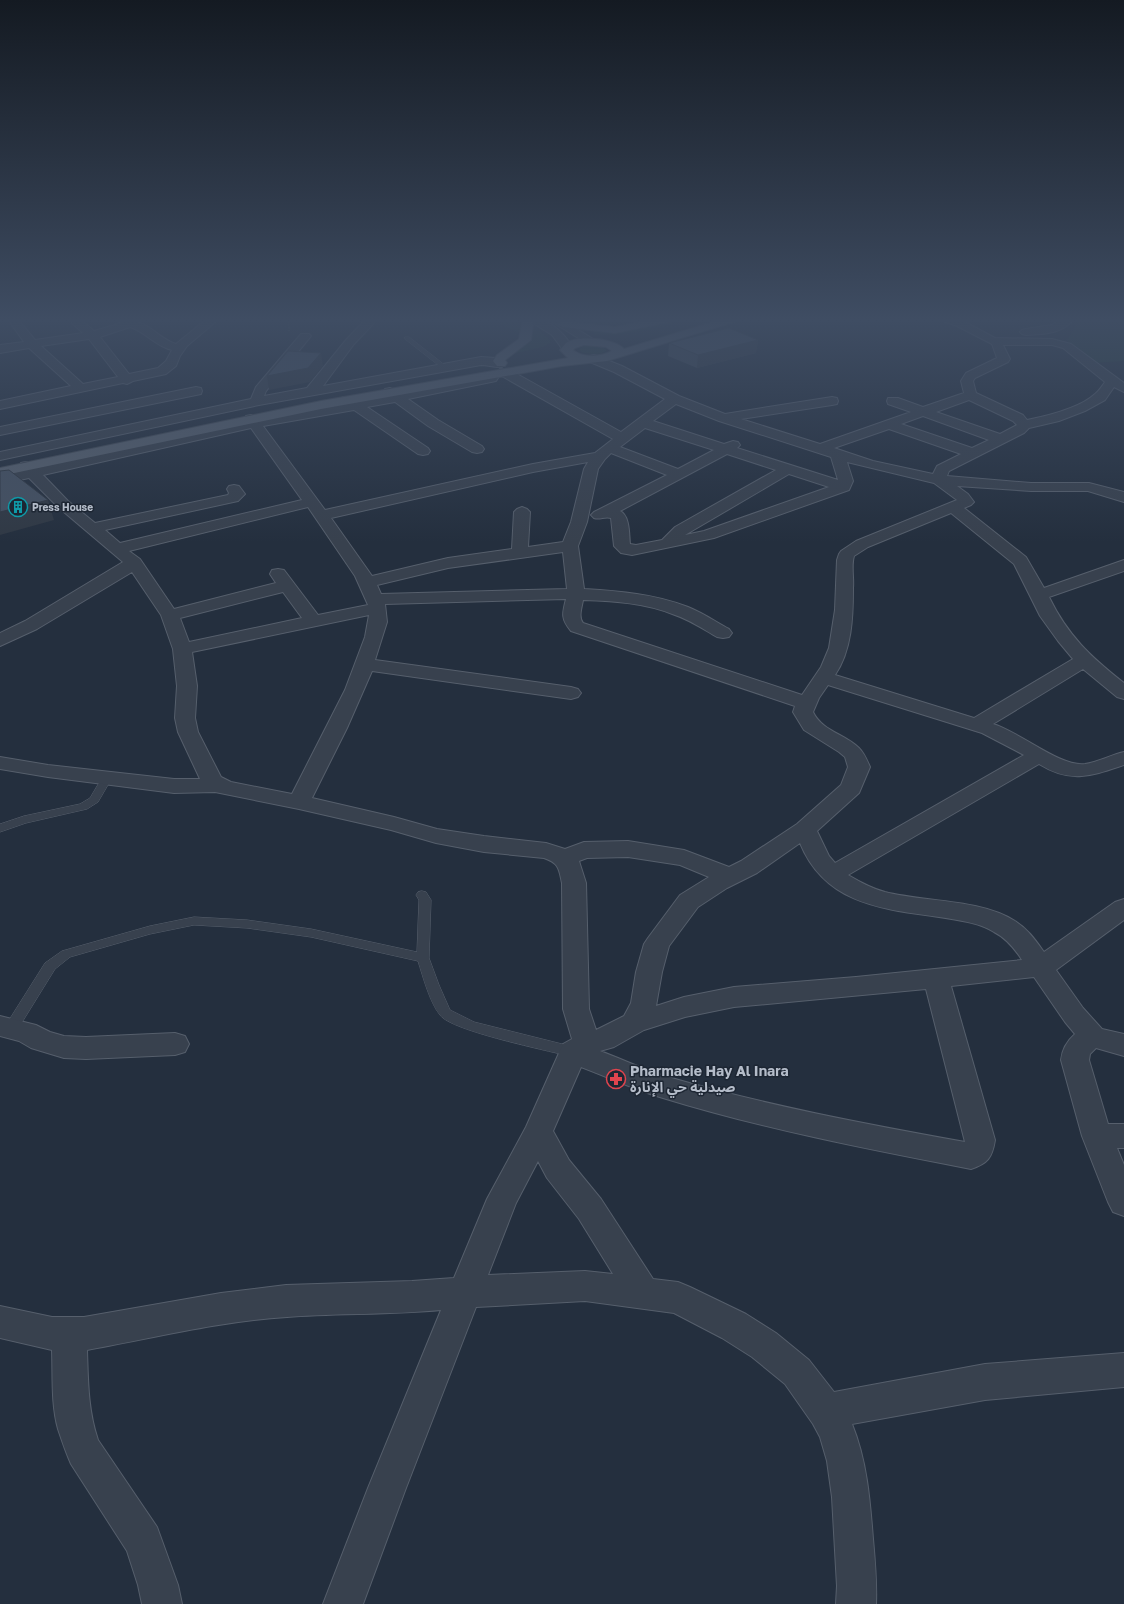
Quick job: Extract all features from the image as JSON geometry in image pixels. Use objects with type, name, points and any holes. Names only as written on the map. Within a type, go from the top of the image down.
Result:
[{"type":"main road","points":[[0,464],[247,411],[350,393]]},
{"type":"main road","points":[[0,472],[29,469],[253,421],[393,395]]},
{"type":"street","points":[[34,448],[0,406],[58,393]]},
{"type":"street","points":[[0,431],[187,393]]},
{"type":"street","points":[[259,393],[257,398],[259,401]]},
{"type":"street","points":[[0,456],[302,393]]},
{"type":"street","points":[[393,395],[401,393]]},
{"type":"street","points":[[547,393],[623,439]]},
{"type":"street","points":[[663,393],[674,399],[724,418],[838,455],[939,480],[1044,487],[1090,487],[1124,484]]},
{"type":"street","points":[[939,480],[942,469],[1019,430],[1024,425],[1054,418],[1080,408],[1100,397],[1103,393]]},
{"type":"street","points":[[393,395],[433,423],[477,449]]},
{"type":"street","points":[[819,449],[970,395],[1018,418],[1024,425]]},
{"type":"street","points":[[674,399],[604,452],[591,469],[579,522],[570,546],[576,594],[572,610],[572,621],[577,627],[806,703]]},
{"type":"street","points":[[724,418],[742,414],[801,408],[832,401]]},
{"type":"street","points":[[351,402],[423,451]]},
{"type":"street","points":[[894,402],[1000,439]]},
{"type":"street","points":[[253,421],[360,570],[376,604],[378,614],[374,639],[345,712],[299,802]]},
{"type":"street","points":[[644,423],[844,487]]},
{"type":"street","points":[[888,424],[972,453]]},
{"type":"street","points":[[579,522],[607,512],[727,449],[759,430]]},
{"type":"street","points":[[321,516],[604,452],[680,474]]},
{"type":"street","points":[[838,455],[846,480],[844,487]]},
{"type":"street","points":[[0,480],[29,469],[63,504],[94,528],[116,549],[134,563],[170,615],[182,649],[186,686],[186,718],[188,732],[212,781],[218,786]]},
{"type":"street","points":[[665,544],[681,530],[788,469]]},
{"type":"street","points":[[634,1023],[644,1003],[649,972],[657,944],[674,919],[689,901],[749,867],[805,829],[851,788],[859,767],[853,754],[808,724],[803,712],[806,703],[824,678],[834,660],[839,642],[844,603],[845,560],[848,554],[862,544],[966,502],[964,497],[939,480]]},
{"type":"street","points":[[607,512],[617,515],[619,518],[622,546],[626,550],[632,551],[708,536],[844,487]]},
{"type":"street","points":[[1090,487],[1124,497]]},
{"type":"street","points":[[94,528],[233,498],[237,494],[234,489]]},
{"type":"street","points":[[116,549],[311,502]]},
{"type":"street","points":[[954,508],[1020,561],[1030,577],[1049,616],[1084,660],[1124,693]]},
{"type":"street","points":[[520,553],[522,512]]},
{"type":"street","points":[[366,582],[442,565],[570,546]]},
{"type":"street","points":[[0,640],[31,625],[134,563]]},
{"type":"street","points":[[1039,595],[1124,565]]},
{"type":"street","points":[[170,615],[282,580],[313,621]]},
{"type":"street","points":[[182,649],[313,621],[376,604],[576,594],[644,600],[682,611],[723,633]]},
{"type":"street","points":[[976,725],[1084,660]]},
{"type":"street","points":[[365,664],[571,693]]},
{"type":"street","points":[[824,678],[989,729],[1022,745],[1052,763],[1073,770],[1088,770],[1124,758]]},
{"type":"street","points":[[833,874],[1040,755]]},
{"type":"street","points":[[0,762],[48,771],[174,786],[218,786],[299,802],[394,824],[436,836],[484,844],[546,851],[564,858],[569,863],[574,883],[576,1009],[580,1047],[538,1132],[502,1199],[386,1488],[343,1604]]},
{"type":"street","points":[[805,829],[822,864],[840,882],[859,892],[882,900],[965,912],[1002,924],[1024,943],[1074,1015],[1093,1037],[1124,1045]]},
{"type":"street","points":[[564,858],[584,850],[628,849],[684,858],[731,877]]},
{"type":"street","points":[[580,1047],[604,1039],[634,1023],[684,1007],[734,997],[1042,967],[1124,908]]},
{"type":"street","points":[[580,1047],[663,1086],[823,1128],[971,1156],[978,1151],[980,1140],[936,978]]},
{"type":"street","points":[[5,1027],[64,1047],[86,1048],[175,1044]]},
{"type":"street","points":[[1093,1037],[1087,1040],[1077,1050],[1075,1060],[1110,1136],[1124,1202]]},
{"type":"street","points":[[538,1132],[558,1169],[590,1209],[644,1294]]},
{"type":"street","points":[[0,1322],[50,1334],[69,1336],[221,1309],[286,1301],[419,1297],[534,1287],[585,1286],[678,1298],[734,1326],[758,1341],[797,1372],[826,1411],[837,1432],[845,1461],[851,1497],[857,1586],[856,1604]]},
{"type":"street","points":[[69,1336],[71,1396],[76,1428],[84,1451],[143,1541],[158,1585],[162,1604]]},
{"type":"street","points":[[826,1411],[986,1382],[1124,1370]]},
{"type":"lane","points":[[0,828],[24,820],[83,808],[94,800],[108,778]]},
{"type":"lane","points":[[422,895],[425,900],[423,958],[432,985],[445,1013],[471,1026],[580,1047]]},
{"type":"lane","points":[[5,1027],[50,966],[66,954],[150,930],[194,921],[246,924],[311,933],[423,958]]},
{"type":"building","points":[[9,470],[48,500],[0,512],[0,471]]},
{"type":"place","name":"Press House","points":[[18,507]]},
{"type":"place","name":"Pharmacie Hay Al Inara صيدلية حي الإنارة","points":[[616,1079]]}]
